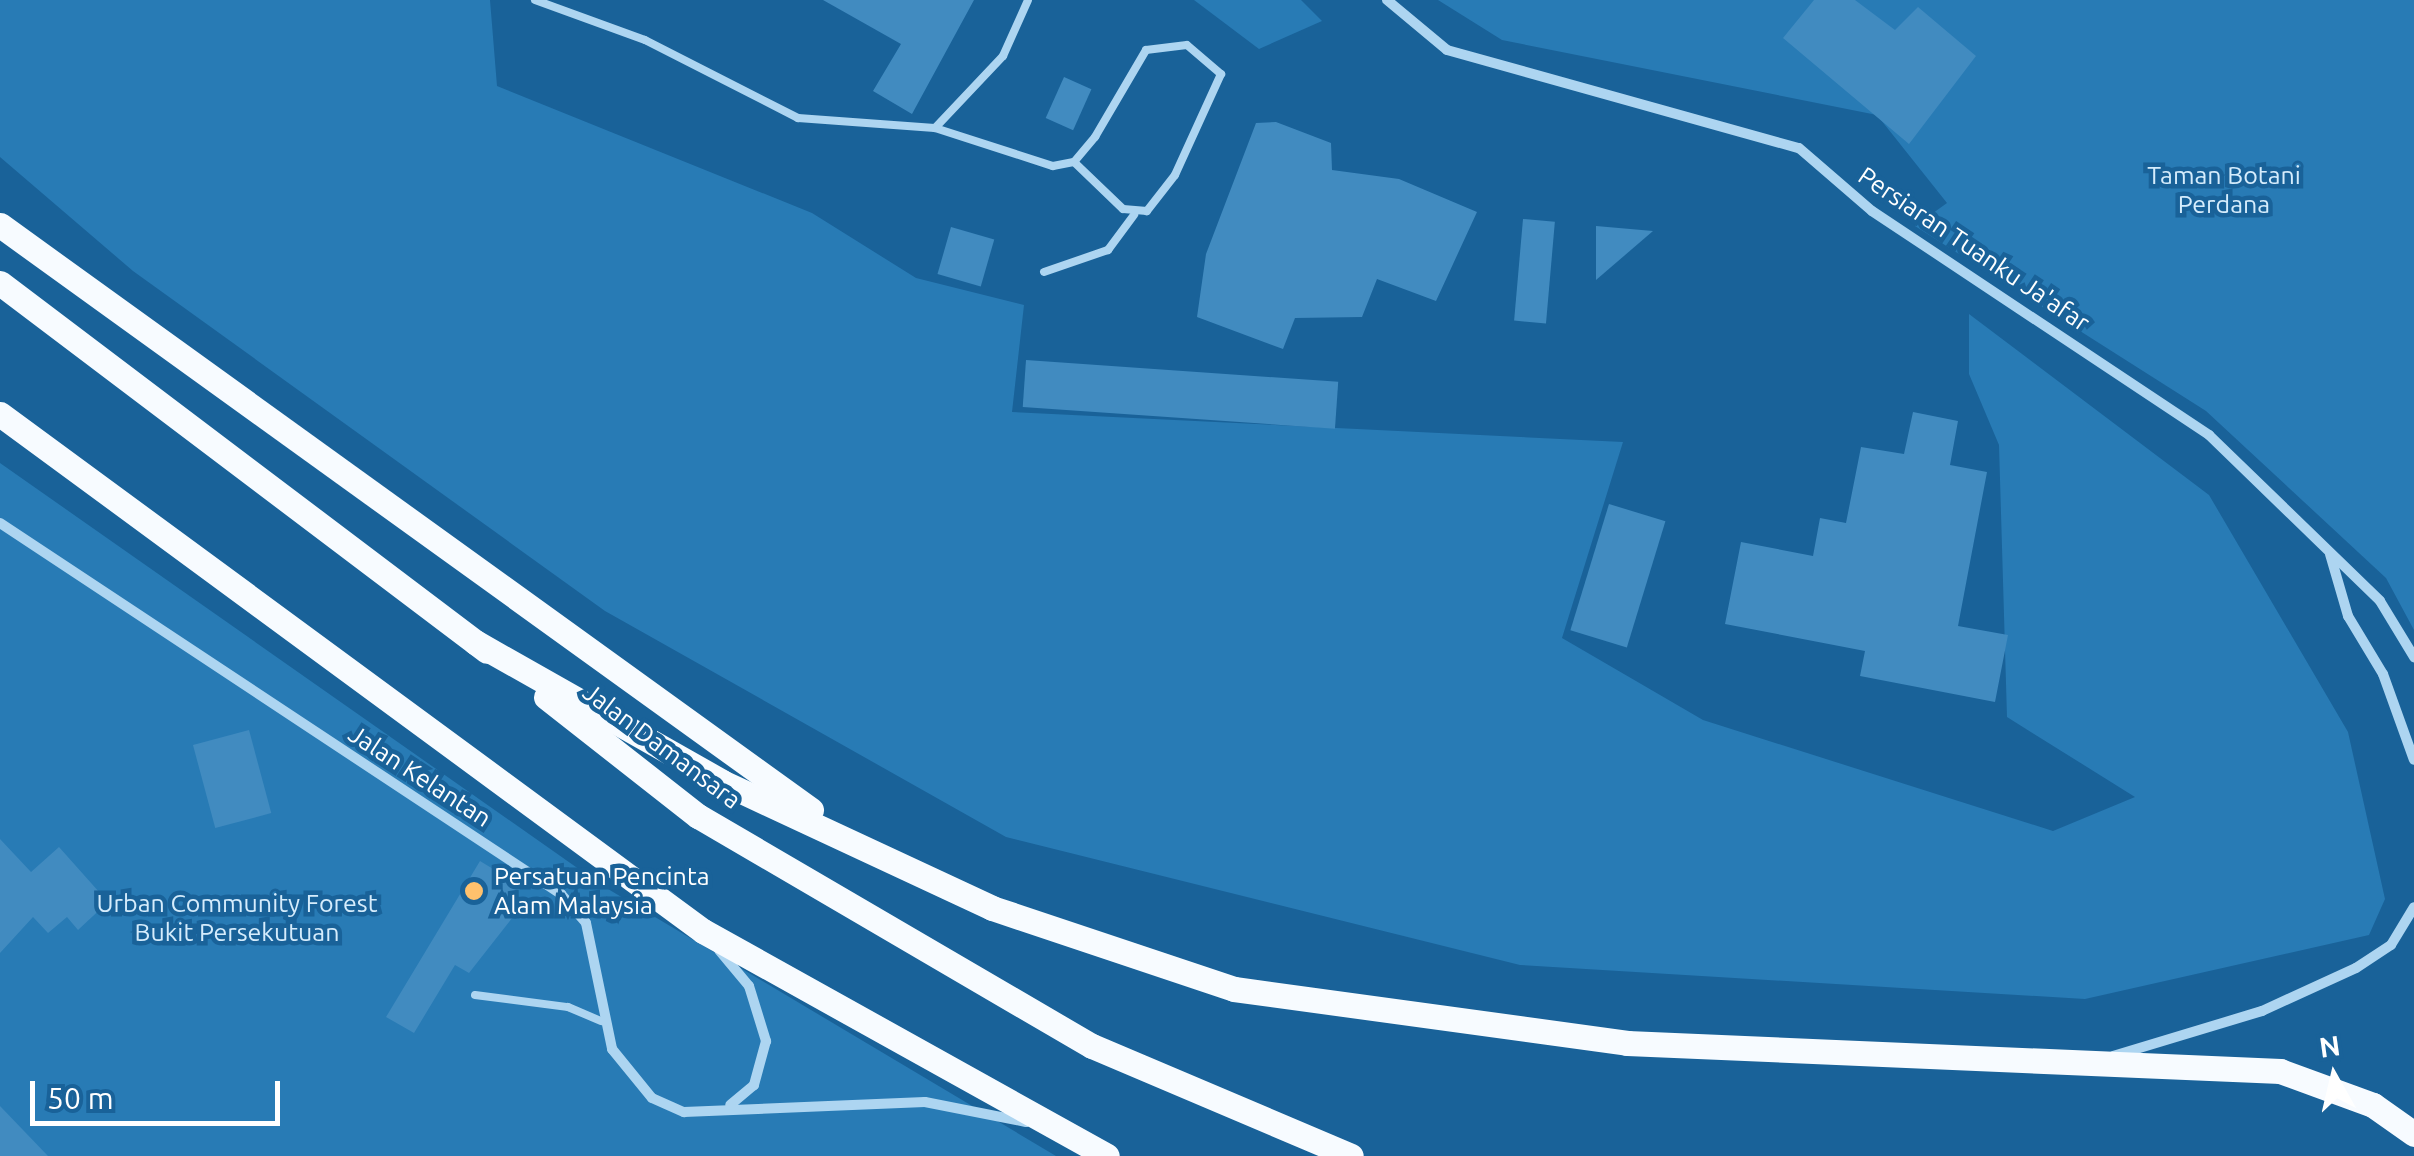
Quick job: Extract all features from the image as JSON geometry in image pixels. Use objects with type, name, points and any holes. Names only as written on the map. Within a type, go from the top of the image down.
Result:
[{"type":"main road","points":[[0,225],[461,566],[872,853]]},
{"type":"main road","name":"Jalan Damansara","points":[[0,283],[698,816],[1092,1046],[1350,1156]]},
{"type":"main road","points":[[0,414],[704,931],[1050,1128],[1107,1156]]},
{"type":"main road","points":[[475,642],[722,782],[992,908],[1234,988],[1627,1043],[2103,1060],[2280,1071],[2373,1105],[2414,1134]]},
{"type":"street","name":"Persiaran Tuanku Ja'afar","points":[[1387,0],[1446,50],[1800,148],[1872,211],[2208,435],[2380,600],[2414,657]]},
{"type":"street","name":"Jalan Kelantan","points":[[0,523],[561,894],[586,923],[601,1022],[652,1098],[684,1112],[925,1102],[1050,1128]]},
{"type":"street","points":[[2329,550],[2348,616],[2383,674],[2414,760]]},
{"type":"street","points":[[2103,1060],[2262,1011],[2356,968],[2391,945],[2414,907]]},
{"type":"street","points":[[704,931],[749,986],[766,1041],[754,1084],[724,1108]]},
{"type":"lane","points":[[535,0],[645,40],[798,118],[935,128],[1053,166],[1074,162],[1146,50],[1201,53],[1222,82],[1174,176],[1134,215],[1108,250],[1044,272]]},
{"type":"lane","points":[[935,128],[1004,56],[1028,0]]},
{"type":"lane","points":[[1074,162],[1134,215]]},
{"type":"lane","points":[[475,995],[568,1007],[601,1022]]},
{"type":"green space","points":[[0,0],[490,0],[497,86],[812,213],[916,278],[1024,305],[1012,412],[1623,442],[1562,638],[1703,720],[2053,831],[2135,797],[2007,717],[1999,445],[1969,374],[1969,314],[2209,495],[2348,732],[2385,899],[2369,935],[2085,999],[1520,965],[1006,837],[605,611],[133,271],[0,157]]},
{"type":"green space","points":[[1194,0],[1301,0],[1322,21],[1259,49]]},
{"type":"green space","name":"Taman Botani Perdana","points":[[1438,0],[2414,0],[2414,630],[2386,578],[2206,411],[1915,226],[1947,203],[1877,115],[1502,40]]},
{"type":"green space","name":"Urban Community Forest Bukit Persekutuan","points":[[0,463],[603,886],[1056,1156],[0,1156]]},
{"type":"building","points":[[823,0],[974,0],[912,114],[873,91],[901,44]]},
{"type":"building","points":[[1814,0],[1855,0],[1895,30],[1918,7],[1976,56],[1909,144],[1783,38]]},
{"type":"building","points":[[1064,77],[1091,89],[1073,130],[1046,118]]},
{"type":"building","points":[[1276,122],[1331,143],[1332,170],[1399,179],[1477,212],[1436,301],[1377,279],[1362,317],[1295,318],[1283,349],[1197,317],[1206,254],[1256,123]]},
{"type":"building","points":[[1523,219],[1555,222],[1546,323],[1514,321]]},
{"type":"building","points":[[1596,226],[1653,231],[1596,280]]},
{"type":"building","points":[[951,227],[994,239],[981,287],[937,274]]},
{"type":"building","points":[[1026,360],[1338,382],[1335,429],[1023,407]]},
{"type":"building","points":[[1913,412],[1958,421],[1950,465],[1987,472],[1958,626],[2008,635],[1995,702],[1860,676],[1865,651],[1725,624],[1741,542],[1813,556],[1820,518],[1846,523],[1861,447],[1904,454]]},
{"type":"building","points":[[1609,504],[1665,521],[1627,647],[1570,630]]},
{"type":"building","points":[[249,730],[271,813],[215,828],[193,745]]},
{"type":"building","points":[[0,839],[31,872],[59,847],[108,902],[78,930],[67,917],[48,933],[33,917],[0,953]]},
{"type":"building","points":[[480,861],[521,886],[505,912],[513,917],[469,973],[455,965],[414,1033],[386,1017]]},
{"type":"building","points":[[0,1106],[48,1156],[0,1156]]},
{"type":"place","name":"Persatuan Pencinta Alam Malaysia","points":[[474,891]]}]
